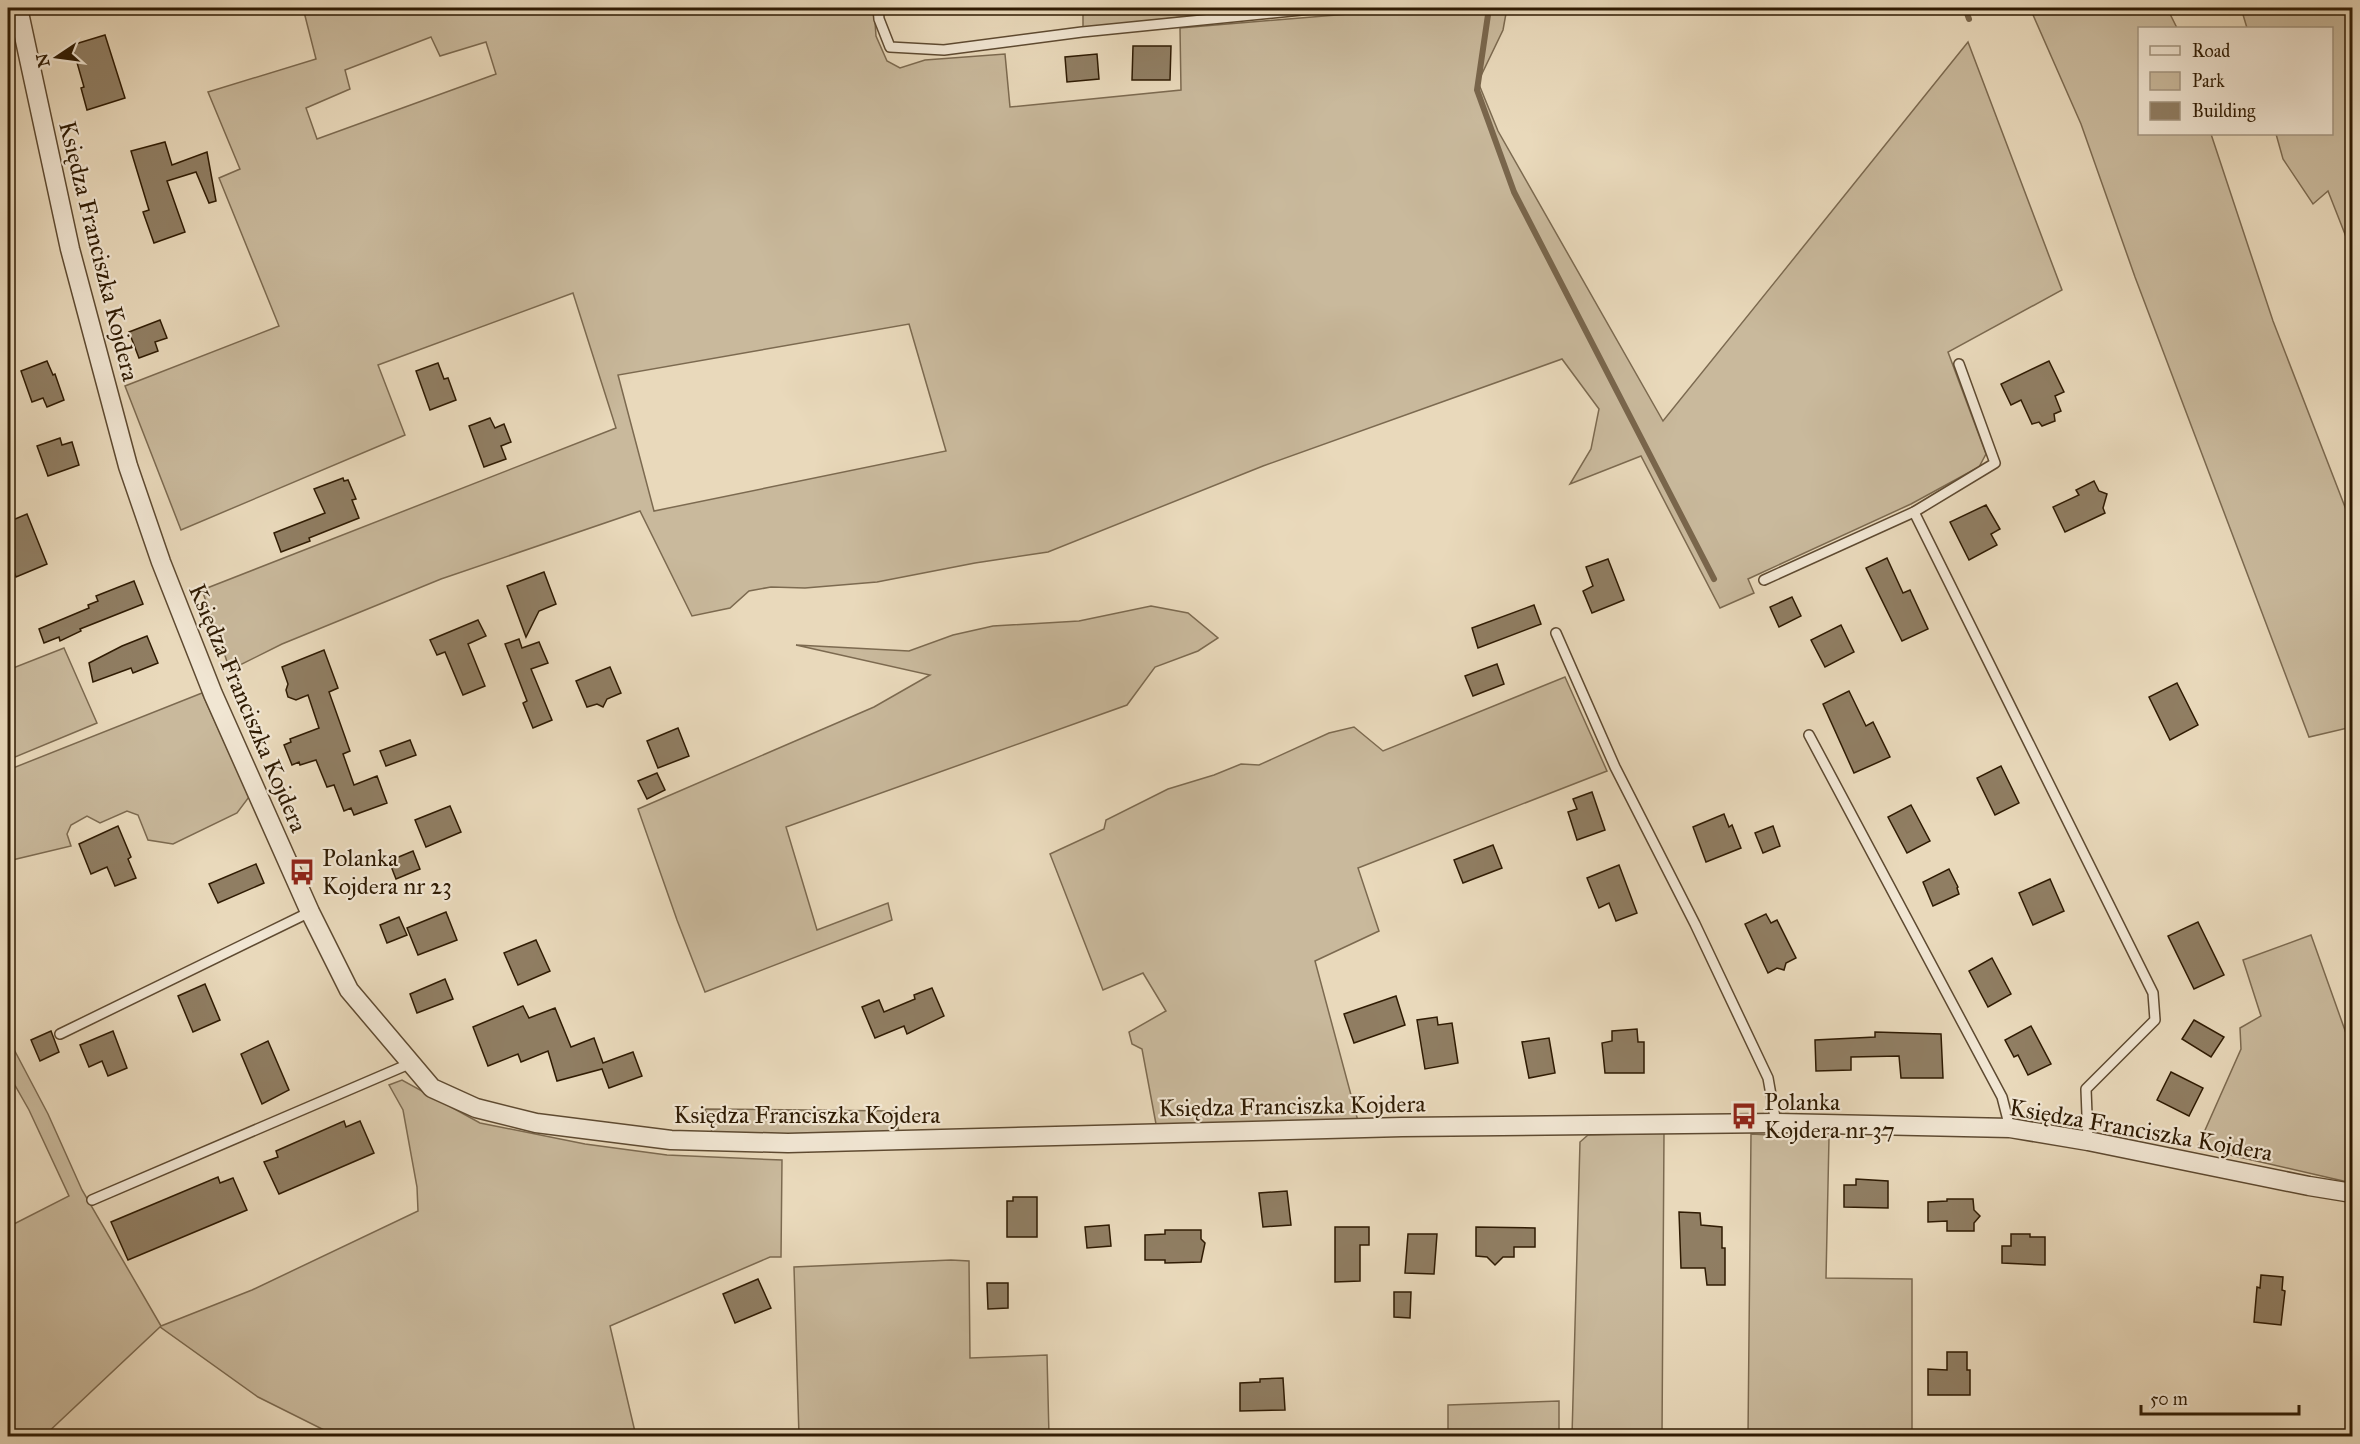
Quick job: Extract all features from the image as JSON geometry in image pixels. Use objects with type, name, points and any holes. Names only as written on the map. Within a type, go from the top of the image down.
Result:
[{"type":"street","name":"Księdza Franciszka Kojdera","points":[[18,8],[70,249],[128,466],[161,562],[213,694],[310,912],[349,990],[409,1064],[432,1088],[476,1108],[536,1123],[670,1140],[789,1143],[1402,1127],[1776,1123],[2010,1128],[2352,1193]]},
{"type":"lane","points":[[878,8],[879,19],[890,47],[944,50],[1082,32],[1322,8]]},
{"type":"lane","points":[[1764,580],[1914,512],[1995,463],[1959,364]]},
{"type":"lane","points":[[1914,512],[2153,993],[2155,1020],[2086,1089],[2088,1141]]},
{"type":"lane","points":[[1556,633],[1615,767],[1695,924],[1764,1067],[1776,1123]]},
{"type":"lane","points":[[1809,735],[2002,1097],[2010,1128]]},
{"type":"lane","points":[[60,1034],[310,912]]},
{"type":"lane","points":[[92,1200],[409,1064]]},
{"type":"green space","points":[[303,8],[874,8],[876,36],[887,61],[900,68],[925,60],[1005,54],[1010,107],[1181,90],[1180,28],[1421,8],[1507,8],[1503,30],[1478,82],[1498,131],[1663,421],[1968,42],[2062,290],[1948,352],[1986,454],[1979,467],[1911,504],[1748,579],[1754,593],[1720,608],[1641,456],[1570,484],[1591,449],[1599,409],[1562,359],[1263,466],[1048,552],[877,582],[805,588],[771,587],[749,591],[730,608],[692,616],[640,511],[441,579],[282,644],[230,670],[202,590],[616,428],[573,293],[378,365],[405,435],[181,530],[125,386],[279,326],[219,178],[240,169],[208,92],[316,59]],"holes":[[[431,37],[440,56],[486,42],[496,74],[317,139],[306,108],[350,89],[345,70]],[[909,324],[946,451],[654,511],[618,375]]]},
{"type":"green space","points":[[1083,8],[1200,8],[1200,15],[1083,28]]},
{"type":"green space","points":[[2030,8],[2167,8],[2176,27],[2138,27],[2138,135],[2211,135],[2273,321],[2352,525],[2352,727],[2309,737],[2135,277],[2081,124]]},
{"type":"green space","points":[[2241,8],[2352,8],[2352,252],[2328,191],[2313,204],[2283,159],[2276,135],[2333,135],[2333,27],[2247,27]]},
{"type":"green space","points":[[1151,606],[1188,613],[1218,638],[1198,651],[1155,667],[1127,705],[786,827],[817,930],[888,903],[892,920],[705,992],[638,809],[874,707],[930,675],[796,645],[909,651],[953,635],[993,626],[1079,621]]},
{"type":"green space","points":[[64,648],[97,723],[8,760],[8,670]]},
{"type":"green space","points":[[1565,677],[1607,771],[1358,868],[1379,931],[1315,961],[1358,1121],[1156,1124],[1142,1049],[1132,1044],[1129,1032],[1166,1011],[1143,973],[1103,990],[1050,854],[1104,829],[1106,820],[1168,789],[1241,764],[1259,765],[1329,733],[1354,727],[1383,751]]},
{"type":"green space","points":[[202,693],[249,797],[237,813],[173,844],[148,840],[138,815],[127,811],[100,823],[87,816],[71,825],[67,834],[71,846],[8,861],[8,770]]},
{"type":"green space","points":[[2311,935],[2352,1050],[2352,1183],[2198,1146],[2241,1049],[2240,1028],[2261,1016],[2243,960]]},
{"type":"green space","points":[[8,1038],[48,1114],[82,1190],[161,1326],[252,1290],[418,1211],[417,1187],[403,1110],[389,1085],[402,1080],[480,1123],[585,1144],[667,1155],[782,1160],[781,1257],[770,1257],[610,1326],[636,1436],[371,1436],[324,1430],[258,1397],[160,1327],[44,1436],[8,1436],[8,1227],[69,1196],[29,1110],[8,1073]]},
{"type":"green space","points":[[705,1109],[895,1111],[899,1132],[713,1135]]},
{"type":"green space","points":[[1664,1133],[1662,1436],[1572,1436],[1580,1142],[1588,1135]]},
{"type":"green space","points":[[1751,1134],[1829,1138],[1826,1278],[1912,1279],[1912,1436],[1748,1436]]},
{"type":"green space","points":[[969,1261],[970,1358],[1047,1355],[1049,1436],[799,1436],[794,1267]]},
{"type":"green space","points":[[1559,1401],[1559,1436],[1448,1436],[1448,1405]]},
{"type":"building","points":[[105,35],[125,98],[87,110],[81,88],[84,87],[72,45]]},
{"type":"building","points":[[1133,46],[1171,46],[1170,80],[1132,80]]},
{"type":"building","points":[[1097,54],[1099,79],[1067,82],[1065,57]]},
{"type":"building","points":[[165,142],[172,165],[207,152],[216,201],[209,203],[196,172],[167,181],[185,232],[154,243],[143,212],[149,210],[131,151]]},
{"type":"building","points":[[160,320],[167,338],[155,342],[158,351],[139,358],[129,332]]},
{"type":"building","points":[[47,361],[53,375],[55,374],[64,400],[47,407],[43,398],[32,402],[21,371]]},
{"type":"building","points":[[2049,361],[2064,392],[2055,396],[2061,411],[2054,414],[2055,421],[2042,426],[2039,422],[2032,424],[2021,400],[2011,405],[2001,384]]},
{"type":"building","points":[[438,363],[444,379],[448,378],[456,400],[430,410],[416,371]]},
{"type":"building","points":[[490,418],[495,428],[504,424],[511,442],[501,446],[506,459],[484,467],[469,426]]},
{"type":"building","points":[[60,438],[62,445],[72,442],[79,465],[48,476],[37,446]]},
{"type":"building","points":[[343,478],[344,481],[348,480],[356,499],[352,500],[359,518],[281,552],[274,533],[325,513],[314,489]]},
{"type":"building","points":[[2094,481],[2099,491],[2107,494],[2103,508],[2105,513],[2065,532],[2053,507],[2079,495],[2076,490]]},
{"type":"building","points":[[1986,505],[2000,529],[1991,534],[1997,545],[1969,560],[1950,522]]},
{"type":"building","points":[[27,514],[47,564],[16,577],[8,555],[8,522]]},
{"type":"building","points":[[1887,558],[1903,593],[1910,590],[1928,629],[1902,641],[1866,568]]},
{"type":"building","points":[[1608,559],[1624,600],[1592,613],[1583,591],[1593,586],[1586,567]]},
{"type":"building","points":[[544,572],[556,604],[539,611],[526,637],[507,586]]},
{"type":"building","points":[[134,581],[143,604],[80,629],[81,631],[60,641],[59,637],[44,643],[39,629],[89,608],[88,605],[98,601],[96,596]]},
{"type":"building","points":[[1792,597],[1801,616],[1779,627],[1770,607]]},
{"type":"building","points":[[1534,605],[1541,624],[1478,648],[1472,628]]},
{"type":"building","points":[[478,620],[486,636],[468,644],[485,686],[463,695],[445,652],[437,655],[430,640]]},
{"type":"building","points":[[1841,625],[1854,652],[1825,667],[1811,640]]},
{"type":"building","points":[[147,636],[158,663],[133,673],[131,668],[93,682],[89,663]]},
{"type":"building","points":[[519,639],[522,648],[539,642],[548,663],[531,669],[552,720],[533,728],[523,703],[527,701],[505,644]]},
{"type":"building","points":[[324,650],[338,688],[329,692],[350,751],[343,754],[354,785],[377,776],[387,803],[354,815],[351,808],[344,811],[334,785],[327,787],[316,760],[292,765],[284,745],[291,742],[290,739],[319,728],[308,695],[296,700],[288,697],[286,690],[288,684],[282,667]]},
{"type":"building","points":[[1497,664],[1504,684],[1473,696],[1465,676]]},
{"type":"building","points":[[610,667],[621,693],[607,699],[603,707],[597,704],[587,707],[576,681]]},
{"type":"building","points":[[2177,683],[2198,725],[2170,740],[2149,697]]},
{"type":"building","points":[[1849,691],[1866,726],[1873,722],[1890,757],[1854,773],[1823,704]]},
{"type":"building","points":[[678,728],[689,756],[658,768],[647,741]]},
{"type":"building","points":[[410,740],[416,755],[386,766],[380,751]]},
{"type":"building","points":[[2001,766],[2019,803],[1995,815],[1977,778]]},
{"type":"building","points":[[657,773],[665,790],[647,799],[638,781]]},
{"type":"building","points":[[1592,792],[1605,830],[1577,840],[1568,812],[1577,809],[1573,799]]},
{"type":"building","points":[[1911,805],[1930,841],[1907,853],[1888,817]]},
{"type":"building","points":[[450,806],[461,832],[426,847],[415,820]]},
{"type":"building","points":[[1724,814],[1729,827],[1732,825],[1741,848],[1706,862],[1693,827]]},
{"type":"building","points":[[118,826],[131,857],[128,859],[136,878],[115,886],[107,867],[91,874],[79,844]]},
{"type":"building","points":[[1773,826],[1780,846],[1763,853],[1755,833]]},
{"type":"building","points":[[1493,845],[1502,868],[1463,883],[1454,860]]},
{"type":"building","points":[[413,851],[420,869],[396,879],[389,861]]},
{"type":"building","points":[[256,864],[264,883],[218,903],[209,884]]},
{"type":"building","points":[[1619,865],[1637,913],[1616,921],[1609,903],[1599,908],[1587,878]]},
{"type":"building","points":[[1949,869],[1959,894],[1933,906],[1923,882]]},
{"type":"building","points":[[2050,879],[2064,911],[2033,925],[2019,893]]},
{"type":"building","points":[[446,912],[457,940],[418,955],[407,928]]},
{"type":"building","points":[[1766,914],[1771,923],[1777,920],[1796,958],[1786,963],[1784,970],[1777,968],[1768,973],[1745,924]]},
{"type":"building","points":[[399,917],[407,935],[387,943],[380,925]]},
{"type":"building","points":[[2198,922],[2224,975],[2194,989],[2168,936]]},
{"type":"building","points":[[536,940],[550,971],[518,985],[504,953]]},
{"type":"building","points":[[1992,958],[2011,994],[1988,1007],[1969,971]]},
{"type":"building","points":[[445,979],[453,999],[417,1013],[410,994]]},
{"type":"building","points":[[205,984],[220,1020],[193,1032],[178,996]]},
{"type":"building","points":[[932,988],[944,1016],[907,1034],[904,1026],[875,1038],[862,1007],[879,1000],[884,1012],[915,999],[914,995]]},
{"type":"building","points":[[1396,996],[1405,1025],[1354,1043],[1344,1014]]},
{"type":"building","points":[[523,1006],[529,1018],[555,1008],[571,1047],[594,1038],[603,1063],[633,1052],[642,1076],[609,1088],[602,1069],[557,1081],[548,1051],[521,1062],[518,1054],[488,1066],[473,1027]]},
{"type":"building","points":[[1437,1017],[1438,1025],[1452,1023],[1458,1063],[1425,1069],[1417,1020]]},
{"type":"building","points":[[2194,1020],[2224,1037],[2211,1057],[2182,1039]]},
{"type":"building","points":[[2031,1026],[2051,1064],[2028,1075],[2018,1055],[2014,1057],[2005,1040]]},
{"type":"building","points":[[1637,1029],[1638,1042],[1644,1042],[1644,1073],[1605,1073],[1602,1043],[1612,1041],[1612,1031]]},
{"type":"building","points":[[51,1031],[59,1052],[40,1061],[31,1040]]},
{"type":"building","points":[[113,1031],[127,1068],[108,1076],[102,1061],[89,1067],[80,1045]]},
{"type":"building","points":[[1875,1032],[1941,1034],[1943,1078],[1901,1078],[1899,1056],[1851,1057],[1851,1070],[1816,1071],[1815,1040],[1875,1037]]},
{"type":"building","points":[[1549,1038],[1555,1073],[1529,1078],[1522,1042]]},
{"type":"building","points":[[268,1041],[289,1090],[262,1104],[241,1054]]},
{"type":"building","points":[[2171,1072],[2203,1088],[2189,1116],[2157,1100]]},
{"type":"building","points":[[344,1121],[346,1127],[360,1121],[374,1153],[279,1194],[264,1162],[278,1157],[276,1151]]},
{"type":"building","points":[[218,1177],[220,1183],[233,1178],[247,1210],[128,1260],[111,1222]]},
{"type":"building","points":[[1856,1179],[1888,1181],[1888,1208],[1844,1207],[1844,1185],[1856,1185]]},
{"type":"building","points":[[1287,1191],[1291,1225],[1263,1227],[1259,1193]]},
{"type":"building","points":[[1013,1197],[1037,1197],[1037,1237],[1007,1237],[1007,1201],[1013,1201]]},
{"type":"building","points":[[1947,1199],[1973,1199],[1974,1210],[1980,1216],[1974,1223],[1974,1231],[1947,1231],[1947,1221],[1928,1222],[1928,1202],[1947,1201]]},
{"type":"building","points":[[1679,1212],[1700,1213],[1701,1225],[1722,1227],[1722,1248],[1725,1248],[1725,1285],[1707,1285],[1705,1268],[1681,1268]]},
{"type":"building","points":[[1109,1225],[1111,1246],[1087,1248],[1085,1227]]},
{"type":"building","points":[[1335,1227],[1369,1227],[1369,1245],[1360,1245],[1360,1281],[1335,1282]]},
{"type":"building","points":[[1476,1227],[1535,1228],[1535,1247],[1514,1247],[1514,1257],[1503,1257],[1495,1265],[1487,1257],[1476,1256]]},
{"type":"building","points":[[1165,1230],[1201,1230],[1201,1239],[1205,1243],[1201,1262],[1165,1263],[1165,1260],[1145,1260],[1145,1235],[1165,1234]]},
{"type":"building","points":[[1408,1234],[1437,1234],[1434,1274],[1405,1273]]},
{"type":"building","points":[[2011,1234],[2045,1237],[2045,1265],[2002,1263],[2002,1246],[2011,1246]]},
{"type":"building","points":[[2261,1275],[2283,1277],[2282,1290],[2285,1291],[2281,1325],[2254,1322],[2257,1287],[2260,1288]]},
{"type":"building","points":[[758,1279],[771,1308],[735,1323],[723,1294]]},
{"type":"building","points":[[987,1283],[1008,1283],[1008,1308],[988,1309]]},
{"type":"building","points":[[1394,1292],[1411,1292],[1410,1318],[1394,1317]]},
{"type":"building","points":[[1947,1352],[1967,1352],[1970,1395],[1928,1395],[1928,1369],[1947,1370]]},
{"type":"building","points":[[1283,1378],[1285,1410],[1240,1411],[1240,1383]]},
{"type":"waterway","points":[[1489,8],[1477,90],[1514,192],[1714,579]]},
{"type":"waterway","points":[[1965,8],[1969,19]]},
{"type":"place","name":"Polanka Kojdera nr 23","points":[[302,872]]},
{"type":"place","name":"Polanka Kojdera nr 37","points":[[1744,1116]]}]
